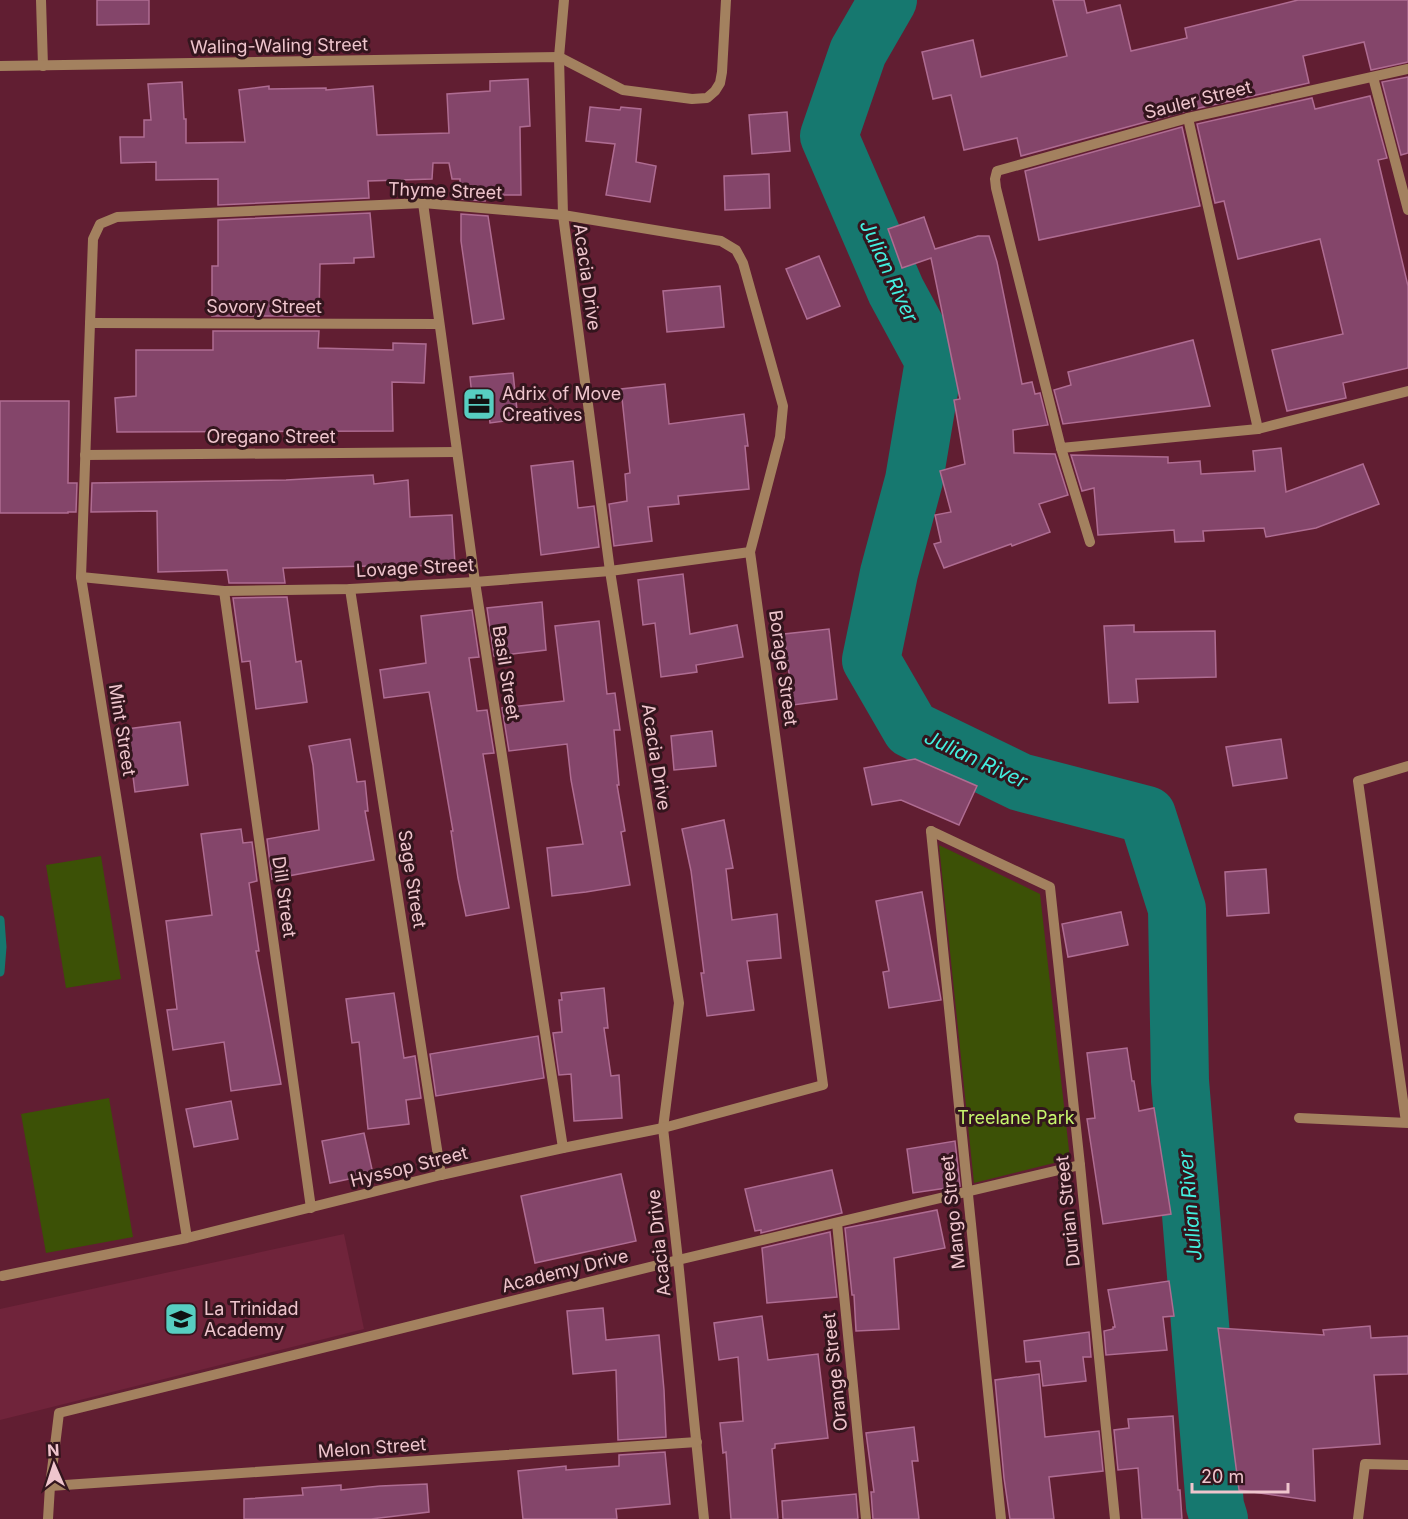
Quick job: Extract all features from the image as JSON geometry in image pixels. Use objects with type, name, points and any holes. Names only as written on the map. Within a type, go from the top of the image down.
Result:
[{"type":"street","points":[[41,0],[43,66]]},
{"type":"street","name":"Acacia Drive","points":[[564,0],[560,57],[562,215],[610,572],[679,1003],[663,1128],[704,1519]]},
{"type":"street","points":[[560,57],[623,90],[692,99],[707,98],[720,83],[726,0]]},
{"type":"street","name":"Waling-Waling Street","points":[[6,66],[560,57]]},
{"type":"street","name":"Sauler Street","points":[[1061,448],[996,188],[994,179],[997,171],[1188,118],[1408,69]]},
{"type":"street","points":[[1373,77],[1408,210]]},
{"type":"street","points":[[1188,118],[1258,429]]},
{"type":"street","name":"Thyme Street","points":[[100,224],[117,217],[423,203],[562,215],[721,241],[736,249],[743,262]]},
{"type":"street","name":"Basil Street","points":[[423,203],[476,582],[564,1148]]},
{"type":"street","name":"Mint Street","points":[[100,224],[93,239],[81,577],[187,1238]]},
{"type":"street","name":"Borage Street","points":[[743,262],[783,406],[780,437],[750,552],[823,1084]]},
{"type":"street","name":"Sovory Street","points":[[90,324],[439,324]]},
{"type":"street","points":[[1090,542],[1061,448],[1258,429],[1408,391]]},
{"type":"street","name":"Oregano Street","points":[[86,455],[457,452]]},
{"type":"street","name":"Lovage Street","points":[[81,577],[224,591],[350,589],[610,572],[750,552]]},
{"type":"street","name":"Sage Street","points":[[350,589],[441,1175]]},
{"type":"street","name":"Dill Street","points":[[224,591],[311,1208]]},
{"type":"street","points":[[1299,1118],[1407,1123],[1358,781],[1408,766]]},
{"type":"street","name":"Durian Street","points":[[931,831],[1050,887],[1080,1165],[1114,1519]]},
{"type":"street","name":"Mango Street","points":[[931,831],[1001,1519]]},
{"type":"street","name":"Hyssop Street","points":[[2,1276],[187,1238],[441,1175],[663,1128],[823,1084]]},
{"type":"street","name":"Academy Drive","points":[[50,1486],[59,1413],[678,1260],[1080,1165]]},
{"type":"street","name":"Orange Street","points":[[837,1223],[866,1519]]},
{"type":"street","name":"Melon Street","points":[[50,1486],[697,1442]]},
{"type":"street","points":[[1358,1519],[1365,1464],[1408,1465]]},
{"type":"street","points":[[48,1519],[50,1486]]},
{"type":"shaded area","name":"La Trinidad Academy","points":[[344,1234],[364,1329],[0,1420],[0,1309]]},
{"type":"green space","name":"Treelane Park","points":[[939,845],[1040,894],[1070,1159],[974,1183]]},
{"type":"green space","points":[[101,856],[121,979],[66,988],[46,865]]},
{"type":"green space","points":[[109,1098],[133,1237],[46,1253],[21,1114]]},
{"type":"building","points":[[97,0],[149,0],[149,24],[97,25]]},
{"type":"building","points":[[1053,0],[1084,0],[1087,13],[1120,5],[1131,51],[1187,38],[1185,28],[1298,0],[1408,0],[1408,62],[1371,70],[1364,42],[1303,56],[1309,83],[1186,111],[1021,156],[1017,138],[964,150],[951,95],[933,99],[922,52],[973,40],[981,77],[1067,56]]},
{"type":"building","points":[[1408,77],[1408,153],[1401,155],[1382,82]]},
{"type":"building","points":[[528,79],[530,126],[520,127],[521,195],[484,195],[485,201],[460,199],[460,179],[452,179],[449,163],[433,163],[432,179],[368,181],[369,198],[218,205],[218,179],[156,180],[156,162],[121,163],[120,137],[144,137],[144,120],[151,120],[148,84],[182,82],[186,143],[245,142],[239,90],[269,86],[269,89],[326,88],[326,90],[373,86],[377,135],[449,133],[447,94],[490,91],[490,81]]},
{"type":"building","points":[[1370,96],[1387,158],[1378,160],[1408,286],[1408,368],[1343,383],[1346,398],[1287,411],[1272,350],[1343,334],[1320,239],[1238,259],[1224,201],[1215,203],[1197,124],[1312,98],[1315,109]]},
{"type":"building","points":[[590,107],[620,110],[621,107],[641,109],[636,162],[656,166],[650,202],[606,195],[615,144],[586,141]]},
{"type":"building","points":[[787,112],[790,151],[752,154],[749,115]]},
{"type":"building","points":[[1182,127],[1200,206],[1039,240],[1025,171]]},
{"type":"building","points":[[769,174],[770,208],[725,210],[724,176]]},
{"type":"building","points":[[370,213],[374,257],[354,258],[354,263],[320,264],[319,316],[212,316],[212,266],[218,266],[218,220]]},
{"type":"building","points":[[461,214],[488,216],[504,319],[473,324],[461,241]]},
{"type":"building","points":[[924,217],[935,249],[978,236],[989,236],[997,262],[1022,384],[1032,382],[1035,394],[1040,393],[1048,425],[1013,430],[1014,453],[1055,454],[1068,495],[1039,504],[1050,532],[944,568],[934,544],[941,542],[935,515],[951,512],[940,471],[965,464],[954,400],[960,399],[931,258],[902,268],[888,229]]},
{"type":"building","points":[[819,256],[840,306],[807,319],[786,269]]},
{"type":"building","points":[[720,286],[724,327],[667,332],[663,291]]},
{"type":"building","points":[[213,331],[319,331],[318,348],[393,350],[393,343],[426,344],[424,383],[392,382],[393,431],[117,432],[115,398],[136,396],[136,350],[213,350]]},
{"type":"building","points":[[1193,340],[1210,406],[1063,424],[1054,390],[1071,385],[1068,372]]},
{"type":"building","points":[[513,373],[518,419],[490,423],[489,414],[474,416],[470,377]]},
{"type":"building","points":[[665,384],[669,424],[744,414],[748,446],[745,446],[749,489],[678,496],[679,504],[648,507],[652,541],[614,546],[609,504],[627,501],[625,474],[630,473],[621,389]]},
{"type":"building","points":[[0,401],[69,401],[68,483],[77,483],[76,512],[0,513]]},
{"type":"building","points":[[1281,448],[1286,492],[1363,464],[1379,504],[1316,528],[1266,537],[1264,528],[1203,531],[1204,541],[1175,542],[1174,530],[1098,535],[1094,488],[1082,491],[1071,455],[1168,457],[1168,463],[1200,461],[1201,474],[1255,471],[1253,451]]},
{"type":"building","points":[[573,461],[578,508],[594,506],[599,547],[541,555],[531,466]]},
{"type":"building","points":[[373,475],[374,484],[408,480],[410,517],[452,515],[455,564],[283,568],[285,583],[229,583],[227,570],[158,572],[157,511],[91,512],[92,483],[286,480]]},
{"type":"building","points":[[683,574],[690,634],[737,625],[743,657],[696,665],[697,672],[661,677],[655,623],[643,625],[638,580]]},
{"type":"building","points":[[287,597],[296,662],[301,661],[307,702],[256,709],[250,661],[242,662],[233,598]]},
{"type":"building","points":[[542,602],[546,650],[494,656],[487,608]]},
{"type":"building","points":[[472,610],[479,657],[469,658],[477,711],[487,710],[494,753],[483,754],[509,908],[466,916],[429,692],[384,698],[380,670],[426,663],[421,616]]},
{"type":"building","points":[[599,621],[607,694],[615,693],[620,730],[614,730],[619,785],[617,785],[625,831],[621,832],[630,885],[552,896],[547,848],[583,844],[567,744],[509,751],[502,708],[564,701],[555,626]]},
{"type":"building","points":[[1134,625],[1134,632],[1215,631],[1216,677],[1136,679],[1138,702],[1109,703],[1104,626]]},
{"type":"building","points":[[829,629],[837,699],[793,705],[784,634]]},
{"type":"building","points":[[180,722],[188,785],[135,792],[127,729]]},
{"type":"building","points":[[712,731],[716,766],[674,770],[671,736]]},
{"type":"building","points":[[350,739],[357,782],[365,781],[368,811],[365,811],[374,860],[272,879],[267,839],[319,830],[309,746]]},
{"type":"building","points":[[1281,739],[1287,778],[1233,786],[1226,747]]},
{"type":"building","points":[[915,759],[977,786],[959,825],[901,800],[872,805],[864,768]]},
{"type":"building","points":[[724,820],[733,868],[726,869],[732,920],[777,914],[781,958],[747,961],[754,1010],[707,1016],[691,871],[682,829]]},
{"type":"building","points":[[241,829],[243,843],[252,842],[257,881],[249,883],[259,951],[256,951],[281,1084],[231,1091],[224,1042],[173,1050],[167,1010],[177,1009],[166,921],[212,915],[201,834]]},
{"type":"building","points":[[1266,869],[1269,913],[1227,916],[1225,872]]},
{"type":"building","points":[[922,892],[941,1000],[889,1008],[883,972],[889,971],[876,901]]},
{"type":"building","points":[[1121,912],[1128,945],[1068,957],[1062,924]]},
{"type":"building","points":[[604,988],[608,1028],[604,1028],[611,1076],[619,1075],[622,1118],[574,1121],[571,1074],[559,1075],[553,1033],[562,1032],[559,1000],[562,1000],[561,993]]},
{"type":"building","points":[[394,993],[404,1058],[415,1056],[421,1098],[406,1100],[409,1124],[368,1129],[359,1042],[352,1043],[346,999]]},
{"type":"building","points":[[538,1036],[544,1078],[436,1096],[430,1054]]},
{"type":"building","points":[[1127,1048],[1139,1111],[1154,1108],[1171,1214],[1103,1224],[1087,1119],[1095,1118],[1087,1053]]},
{"type":"building","points":[[231,1101],[238,1139],[194,1147],[186,1109]]},
{"type":"building","points":[[364,1133],[373,1174],[330,1183],[322,1141]]},
{"type":"building","points":[[955,1141],[960,1186],[913,1193],[907,1149]]},
{"type":"building","points":[[832,1170],[842,1213],[761,1233],[761,1230],[755,1231],[745,1189]]},
{"type":"building","points":[[621,1174],[636,1241],[535,1263],[521,1196]]},
{"type":"building","points":[[937,1210],[945,1248],[894,1258],[899,1329],[856,1331],[854,1295],[852,1295],[845,1228]]},
{"type":"building","points":[[830,1232],[837,1297],[767,1303],[762,1248]]},
{"type":"building","points":[[1169,1281],[1174,1316],[1163,1317],[1167,1350],[1106,1355],[1104,1331],[1115,1327],[1108,1290]]},
{"type":"building","points":[[603,1308],[606,1340],[659,1335],[666,1437],[618,1440],[616,1370],[573,1374],[567,1311]]},
{"type":"building","points":[[762,1316],[768,1360],[818,1354],[828,1438],[775,1444],[775,1448],[772,1449],[778,1519],[731,1519],[726,1452],[723,1453],[720,1423],[743,1421],[738,1357],[719,1360],[714,1323]]},
{"type":"building","points":[[1370,1326],[1371,1338],[1408,1336],[1408,1374],[1374,1375],[1380,1444],[1313,1449],[1315,1501],[1239,1490],[1218,1328],[1324,1335],[1323,1330]]},
{"type":"building","points":[[1089,1332],[1091,1357],[1083,1357],[1086,1381],[1043,1386],[1040,1361],[1026,1362],[1024,1341]]},
{"type":"building","points":[[1039,1374],[1045,1437],[1099,1431],[1103,1471],[1049,1477],[1054,1519],[1010,1519],[995,1380]]},
{"type":"building","points":[[1173,1416],[1182,1519],[1142,1519],[1138,1468],[1118,1470],[1114,1430],[1129,1428],[1128,1419]]},
{"type":"building","points":[[914,1427],[918,1461],[912,1461],[919,1519],[873,1519],[871,1492],[874,1492],[866,1433]]},
{"type":"building","points":[[665,1452],[670,1504],[616,1509],[617,1519],[523,1519],[518,1471],[566,1466],[566,1470],[619,1466],[619,1455]]},
{"type":"building","points":[[427,1484],[429,1512],[371,1519],[244,1519],[244,1499],[303,1495],[302,1488],[341,1485],[341,1490]]},
{"type":"building","points":[[856,1494],[858,1519],[783,1519],[782,1501]]},
{"type":"waterway","name":"Julian River","points":[[888,0],[858,52],[829,136],[896,291],[934,361],[914,480],[889,573],[871,660],[911,729],[1020,782],[1147,815],[1177,909],[1180,1081],[1215,1506],[1219,1519]]},
{"type":"waterway","points":[[0,920],[2,947],[0,972]]},
{"type":"place","name":"Adrix of Move Creatives","points":[[479,404]]},
{"type":"place","name":"La Trinidad Academy","points":[[181,1319]]}]
